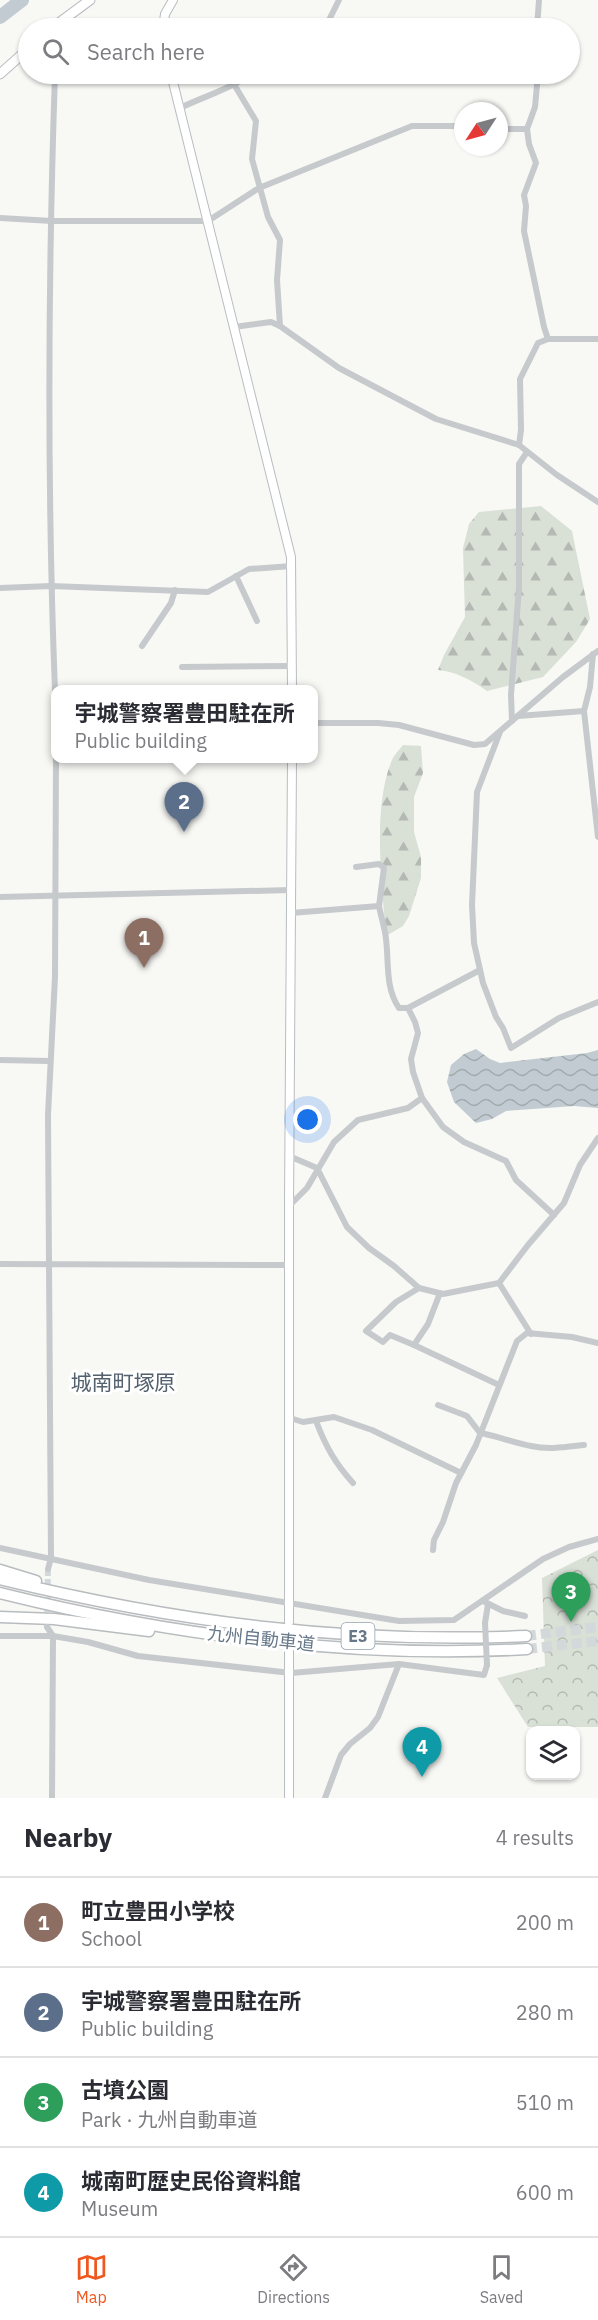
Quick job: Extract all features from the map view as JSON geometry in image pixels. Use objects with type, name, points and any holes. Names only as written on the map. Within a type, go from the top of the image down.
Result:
[{"type":"highway","points":[[0,1570],[56,1587],[191,1618]]},
{"type":"highway","name":"九州自動車道","points":[[0,1579],[54,1592],[191,1618],[322,1634],[452,1639],[526,1636]]},
{"type":"highway","name":"九州自動車道","points":[[0,1593],[117,1619],[281,1642],[414,1649],[526,1648]]},
{"type":"highway","points":[[0,1617],[54,1619],[278,1647],[281,1642]]},
{"type":"main road","points":[[66,18],[90,0]]},
{"type":"main road","points":[[0,74],[18,58]]},
{"type":"street","points":[[164,18],[173,0]]},
{"type":"street","points":[[330,18],[339,0]]},
{"type":"street","points":[[537,18],[538,0]]},
{"type":"street","points":[[55,84],[51,586],[55,685]]},
{"type":"street","points":[[174,84],[292,566],[292,685]]},
{"type":"street","points":[[180,108],[238,84]]},
{"type":"street","points":[[537,84],[535,107],[527,129],[536,163],[524,195],[526,206],[524,231],[543,327],[548,339]]},
{"type":"street","points":[[235,86],[256,121],[252,159],[268,217],[280,240],[277,280],[280,326]]},
{"type":"street","points":[[0,218],[52,221],[208,221],[259,188],[412,126],[454,126]]},
{"type":"street","points":[[508,129],[527,129]]},
{"type":"street","points":[[234,327],[271,322],[280,326],[339,368],[436,419],[519,445],[556,475],[598,502]]},
{"type":"street","points":[[519,445],[520,379],[538,343],[548,339],[598,339]]},
{"type":"street","points":[[512,721],[511,695],[519,587],[519,464],[528,452]]},
{"type":"street","points":[[0,588],[51,586],[208,592],[249,569],[292,566]]},
{"type":"street","points":[[236,576],[257,621]]},
{"type":"street","points":[[142,646],[171,603],[175,591]]},
{"type":"street","points":[[596,653],[584,711],[598,837]]},
{"type":"street","points":[[318,723],[399,725],[474,745],[485,744],[596,653]]},
{"type":"street","points":[[182,667],[292,666]]},
{"type":"street","points":[[517,716],[584,711]]},
{"type":"street","points":[[500,732],[477,792],[472,905],[474,943],[495,1017],[503,1028],[511,1048],[559,1018],[598,1002]]},
{"type":"street","points":[[48,1569],[51,1558],[49,1061],[55,977],[56,763]]},
{"type":"street","points":[[289,1622],[292,763]]},
{"type":"street","points":[[356,867],[380,864],[384,867],[379,906],[386,939],[388,977],[393,1000],[399,1008],[408,1008],[480,970]]},
{"type":"street","points":[[0,897],[291,890]]},
{"type":"street","points":[[291,913],[379,906]]},
{"type":"street","points":[[408,1008],[418,1033],[411,1059],[412,1072],[422,1098],[443,1127],[464,1142],[506,1161],[516,1180],[554,1215]]},
{"type":"street","points":[[0,1060],[49,1061]]},
{"type":"street","points":[[289,1206],[307,1188],[334,1142],[358,1120],[408,1108],[422,1098]]},
{"type":"street","points":[[289,1156],[317,1168],[347,1227],[369,1248],[419,1288],[440,1293],[499,1283],[564,1203],[580,1165],[598,1137]]},
{"type":"street","points":[[0,1264],[290,1265]]},
{"type":"street","points":[[499,1283],[531,1335]]},
{"type":"street","points":[[419,1288],[396,1302],[366,1332],[383,1342],[390,1335],[499,1385]]},
{"type":"street","points":[[414,1345],[429,1324],[440,1293]]},
{"type":"street","points":[[433,1550],[434,1540],[443,1522],[447,1505],[480,1433],[517,1341],[527,1333],[572,1337],[598,1343]]},
{"type":"street","points":[[438,1405],[467,1416],[480,1433],[531,1446],[557,1448],[584,1445]]},
{"type":"street","points":[[290,1418],[303,1422],[334,1417],[372,1430],[461,1473]]},
{"type":"street","points":[[316,1421],[336,1464],[353,1483]]},
{"type":"street","points":[[0,1548],[149,1580],[399,1621],[426,1622],[454,1620],[486,1603],[543,1559],[569,1547],[598,1539]]},
{"type":"street","points":[[486,1603],[502,1611],[525,1616]]},
{"type":"street","points":[[0,1636],[53,1636],[88,1642],[138,1656],[291,1673],[399,1664],[484,1675],[487,1665],[486,1603]]},
{"type":"street","points":[[47,1627],[53,1636],[52,1798]]},
{"type":"street","points":[[289,1798],[290,1652]]},
{"type":"street","points":[[325,1798],[341,1755],[350,1744],[370,1728],[378,1717],[399,1664]]},
{"type":"green space","points":[[541,506],[572,531],[590,619],[576,642],[543,677],[487,691],[464,677],[438,670],[465,617],[463,548],[469,524],[479,512]]},
{"type":"green space","points":[[403,745],[421,746],[423,773],[414,797],[414,832],[421,857],[421,878],[409,916],[403,926],[386,936],[380,846],[382,800],[392,760]]},
{"type":"green space","points":[[598,1550],[598,1727],[527,1726],[497,1678],[545,1666],[542,1578]]},
{"type":"water","points":[[476,1049],[500,1063],[598,1050],[598,1108],[574,1106],[506,1111],[492,1119],[476,1123],[454,1102],[447,1082],[451,1065],[464,1054]]},
{"type":"waterway","points":[[0,17],[22,0]]},
{"type":"tunnel","points":[[47,1621],[48,1569]]},
{"type":"tunnel","points":[[526,1636],[598,1627]]},
{"type":"tunnel","points":[[527,1649],[598,1641]]},
{"type":"place","name":"宇城警察署豊田駐在所","points":[[184,832]]},
{"type":"place","name":"町立豊田小学校","points":[[144,968]]},
{"type":"place","name":"古墳公園","points":[[571,1622]]},
{"type":"place","name":"城南町歴史民俗資料館","points":[[422,1777]]},
{"type":"district","name":"城南町塚原","points":[[123,1383]]}]
